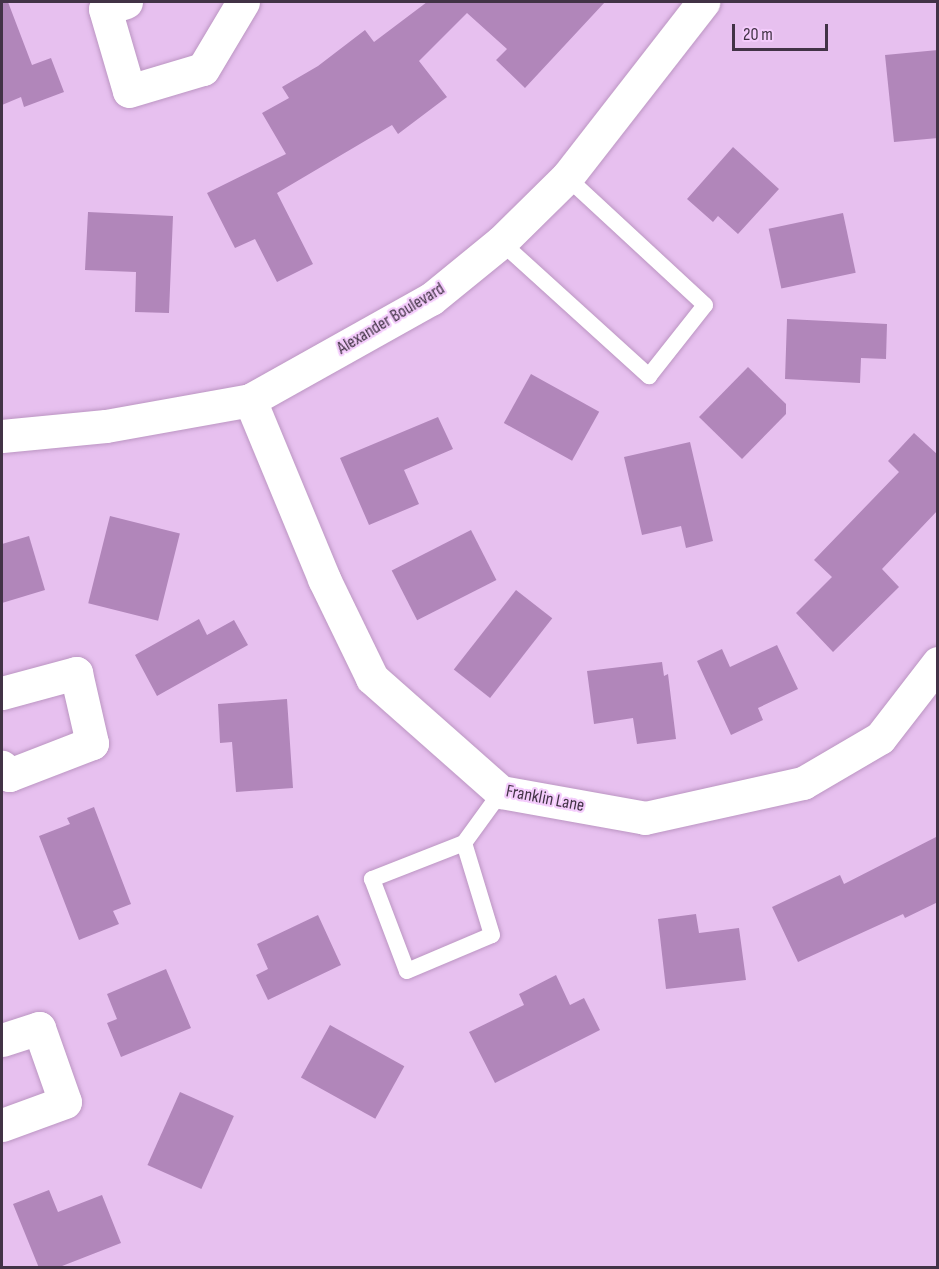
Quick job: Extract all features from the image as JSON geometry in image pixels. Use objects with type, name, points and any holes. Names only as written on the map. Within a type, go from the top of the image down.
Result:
[{"type":"street","points":[[126,2],[105,9],[129,91],[203,69],[243,2]]},
{"type":"street","name":"Alexander Boulevard","points":[[2,436],[106,426],[250,400],[430,299],[501,242],[567,177],[692,6]]},
{"type":"street","name":"Franklin Lane","points":[[250,400],[324,579],[372,678],[501,792],[645,818],[803,783],[880,738],[938,663]]},
{"type":"street","points":[[2,693],[76,674],[92,743],[9,775],[2,767]]},
{"type":"street","points":[[2,1040],[39,1028],[65,1102],[2,1125]]},
{"type":"lane","points":[[501,242],[650,376],[705,305],[567,177]]},
{"type":"lane","points":[[464,843],[492,934],[407,971],[372,879],[464,843],[501,792]]},
{"type":"building","points":[[2,2],[8,2],[32,65],[51,58],[64,92],[24,107],[21,97],[2,105]]},
{"type":"building","points":[[427,2],[605,2],[525,88],[496,60],[507,49],[467,13],[419,61],[447,97],[398,134],[392,125],[277,193],[313,264],[277,282],[255,239],[235,248],[207,193],[286,154],[262,113],[289,98],[282,87],[318,66],[365,30],[374,42]]},
{"type":"building","points":[[938,50],[938,138],[894,142],[885,55]]},
{"type":"building","points":[[733,147],[779,189],[738,234],[718,216],[713,222],[687,199]]},
{"type":"building","points":[[88,212],[173,216],[169,313],[135,312],[136,272],[85,270]]},
{"type":"building","points":[[843,213],[856,273],[781,288],[769,229]]},
{"type":"building","points":[[787,319],[887,324],[886,359],[861,358],[860,383],[785,379]]},
{"type":"building","points":[[748,367],[786,404],[786,414],[742,459],[699,417]]},
{"type":"building","points":[[531,374],[599,412],[572,461],[504,423]]},
{"type":"building","points":[[438,417],[453,449],[404,470],[419,504],[369,525],[340,458]]},
{"type":"building","points":[[914,433],[938,455],[938,510],[882,569],[899,587],[833,652],[796,613],[832,577],[814,560],[899,472],[888,461]]},
{"type":"building","points":[[690,442],[713,541],[686,548],[681,526],[642,535],[624,457]]},
{"type":"building","points":[[110,516],[180,533],[158,621],[88,603]]},
{"type":"building","points":[[471,530],[496,580],[417,620],[392,570]]},
{"type":"building","points":[[29,536],[45,590],[2,603],[2,544]]},
{"type":"building","points":[[516,590],[552,618],[490,698],[454,670]]},
{"type":"building","points":[[199,619],[207,635],[234,620],[248,645],[157,696],[135,655]]},
{"type":"building","points":[[777,645],[798,689],[758,708],[763,720],[731,735],[697,661],[722,649],[730,667]]},
{"type":"building","points":[[662,662],[664,676],[668,674],[676,739],[637,744],[633,718],[594,724],[587,671]]},
{"type":"building","points":[[287,699],[293,788],[236,792],[232,742],[220,743],[218,704]]},
{"type":"building","points":[[94,807],[131,904],[113,911],[119,924],[79,940],[39,836],[70,824],[67,818]]},
{"type":"building","points":[[938,836],[938,902],[905,918],[903,914],[798,962],[772,907],[840,875],[844,884]]},
{"type":"building","points":[[696,914],[699,933],[739,928],[746,980],[666,989],[658,919]]},
{"type":"building","points":[[318,915],[341,965],[268,1000],[256,975],[268,969],[257,944]]},
{"type":"building","points":[[166,969],[191,1028],[121,1057],[107,1023],[117,1019],[107,994]]},
{"type":"building","points":[[556,975],[570,1005],[584,998],[600,1030],[495,1083],[469,1032],[524,1005],[519,994]]},
{"type":"building","points":[[330,1025],[404,1066],[375,1119],[301,1077]]},
{"type":"building","points":[[180,1092],[234,1116],[201,1189],[147,1165]]},
{"type":"building","points":[[49,1190],[58,1212],[102,1195],[121,1243],[57,1268],[39,1268],[13,1204]]}]
